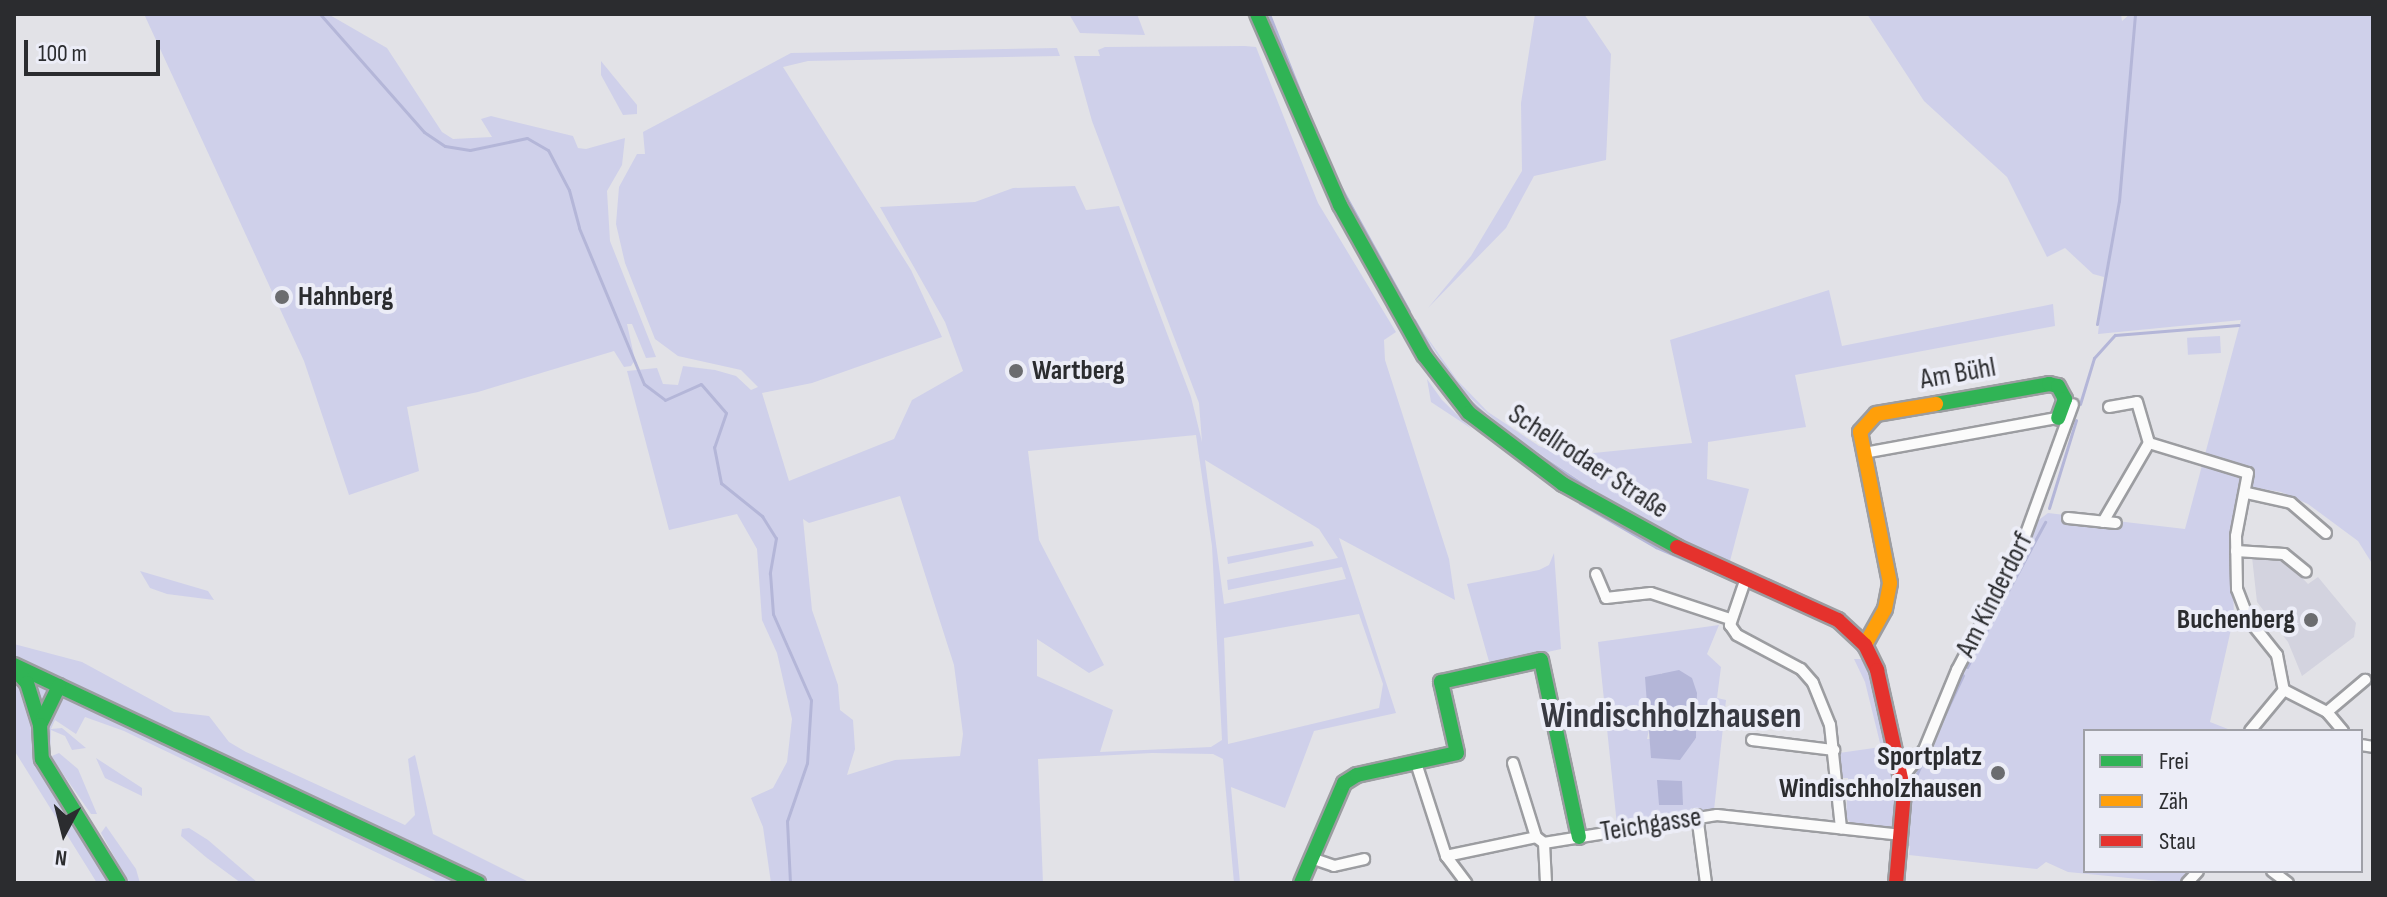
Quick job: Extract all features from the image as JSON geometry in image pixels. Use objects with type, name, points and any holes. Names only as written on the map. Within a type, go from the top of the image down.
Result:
[{"type":"street","name":"Schellrodaer Straße","points":[[1257,14],[1340,205],[1411,334],[1453,395],[1492,432],[1596,504],[1838,620],[1865,645],[1877,670],[1902,778],[1902,835],[1896,883]]},
{"type":"street","name":"Am Bühl","points":[[1865,645],[1885,609],[1890,576],[1860,432],[1876,414],[2049,384],[2063,391],[2063,417]]},
{"type":"street","points":[[2103,522],[2149,443],[2137,402],[2109,407]]},
{"type":"street","name":"Am Kinderdorf","points":[[1902,778],[1924,750],[1957,670],[2020,550],[2063,417],[2073,404]]},
{"type":"street","points":[[1864,453],[2063,417]]},
{"type":"street","points":[[2149,443],[2248,473],[2247,493],[2238,518],[2236,551],[2240,604],[2277,655],[2284,690]]},
{"type":"street","points":[[2247,493],[2291,503],[2326,533]]},
{"type":"street","points":[[2068,518],[2116,523]]},
{"type":"street","points":[[2236,551],[2284,554],[2306,572]]},
{"type":"street","points":[[1596,574],[1606,598],[1651,593],[1730,619]]},
{"type":"street","points":[[1746,578],[1730,619],[1737,635],[1807,676],[1823,705],[1834,750],[1841,828]]},
{"type":"street","points":[[1301,883],[1344,783],[1357,775],[1457,753],[1442,681],[1541,660],[1579,837]]},
{"type":"street","points":[[14,667],[478,883]]},
{"type":"street","points":[[14,667],[27,683],[40,725],[42,759],[119,883]]},
{"type":"street","points":[[2327,712],[2365,680]]},
{"type":"street","points":[[40,725],[59,686]]},
{"type":"street","points":[[2284,690],[2327,712],[2341,729]]},
{"type":"street","points":[[2252,729],[2284,690]]},
{"type":"street","points":[[1752,740],[1834,750]]},
{"type":"street","points":[[1416,763],[1446,856],[1466,883]]},
{"type":"street","points":[[1513,763],[1540,840],[1546,883]]},
{"type":"street","points":[[1697,815],[1706,883]]},
{"type":"street","name":"Teichgasse","points":[[1446,856],[1540,840],[1579,837],[1697,815],[1902,835]]},
{"type":"street","points":[[1311,858],[1334,866],[1364,859]]},
{"type":"shaded area","points":[[144,14],[328,14],[387,48],[442,132],[453,139],[492,137],[481,119],[491,116],[573,136],[578,148],[586,149],[625,138],[622,165],[607,191],[610,241],[656,357],[646,358],[632,324],[627,324],[635,360],[631,366],[624,367],[614,351],[478,392],[407,407],[419,471],[349,495],[304,361]]},
{"type":"shaded area","points":[[1069,14],[1137,14],[1145,35],[1080,33]]},
{"type":"shaded area","points":[[1535,14],[1584,14],[1611,54],[1606,160],[1534,176],[1506,228],[1428,308],[1471,256],[1522,171],[1521,103]]},
{"type":"shaded area","points":[[1867,14],[2121,14],[2122,21],[2130,14],[2373,14],[2373,565],[2358,541],[2308,504],[2281,492],[2244,486],[2231,534],[2234,616],[2210,722],[2228,729],[2083,729],[2083,873],[2186,873],[2179,883],[2068,872],[2046,862],[2037,869],[1909,855],[1910,846],[1904,844],[1908,784],[1922,766],[1965,663],[2036,522],[2048,513],[2185,529],[2241,320],[2098,334],[2104,277],[2093,274],[2065,248],[2047,257],[2007,177],[1924,101]]},
{"type":"shaded area","points":[[1105,47],[1256,47],[1318,203],[1396,332],[1384,340],[1385,360],[1449,559],[1455,600],[1339,538],[1396,713],[1314,731],[1285,808],[1231,787],[1240,883],[1234,883],[1223,759],[1213,754],[1152,753],[1038,759],[1043,883],[771,883],[763,827],[751,798],[773,788],[787,762],[792,719],[777,653],[762,620],[757,549],[737,514],[669,530],[627,371],[657,368],[663,384],[678,385],[683,366],[736,376],[751,390],[758,387],[741,370],[678,356],[655,339],[625,263],[616,224],[619,187],[637,154],[645,154],[643,132],[791,53],[1057,48],[1060,56],[808,61],[783,67],[911,270],[942,337],[812,383],[762,393],[789,481],[894,439],[912,400],[963,371],[945,322],[880,207],[975,202],[1013,188],[1075,186],[1086,210],[1119,206],[1191,397],[1202,442],[1199,403],[1092,121],[1074,56],[1100,56],[1098,50]],"holes":[[[1196,435],[1212,546],[1222,740],[1211,747],[1100,752],[1113,710],[1037,676],[1037,639],[1089,673],[1104,665],[1039,540],[1028,451]],[[1205,460],[1319,529],[1338,558],[1227,580],[1228,590],[1342,567],[1346,579],[1224,604]],[[900,496],[954,665],[963,734],[960,756],[895,760],[847,775],[855,749],[853,720],[840,710],[838,685],[812,610],[803,519],[809,523]],[[1359,614],[1383,684],[1379,708],[1228,744],[1224,638]]]},
{"type":"shaded area","points":[[601,61],[637,105],[637,114],[623,115],[601,75]]},
{"type":"shaded area","points":[[1829,290],[1842,346],[2053,304],[2055,326],[1795,375],[1806,427],[1708,442],[1707,479],[1749,489],[1730,561],[1645,524],[1510,434],[1458,387],[1415,320],[1457,380],[1488,412],[1539,446],[1559,454],[1584,454],[1692,443],[1670,340]]},
{"type":"shaded area","points":[[2220,336],[2221,353],[2188,355],[2187,338]]},
{"type":"shaded area","points":[[1427,379],[1442,400],[1472,429],[1431,402]]},
{"type":"shaded area","points":[[1312,541],[1314,546],[1228,564],[1227,557]]},
{"type":"shaded area","points":[[1554,553],[1561,649],[1490,665],[1467,584],[1539,570],[1549,565]]},
{"type":"shaded area","name":"Buchenberg","points":[[2252,557],[2285,560],[2308,584],[2318,577],[2356,623],[2354,637],[2302,676],[2288,642],[2257,602]]},
{"type":"shaded area","points":[[140,571],[208,591],[214,600],[167,594],[150,588]]},
{"type":"shaded area","points":[[1719,625],[1707,654],[1721,667],[1717,698],[1726,700],[1714,810],[1617,825],[1598,642]],"holes":[[[1661,673],[1697,694],[1696,739],[1647,739]]]},
{"type":"shaded area","points":[[14,644],[82,662],[174,712],[209,716],[229,742],[246,752],[405,825],[415,815],[408,759],[415,755],[433,834],[531,883],[440,883],[124,731],[85,717],[76,734],[55,720],[51,729],[62,728],[86,748],[72,750],[65,736],[51,730],[50,758],[127,883],[97,883],[14,750]]},
{"type":"shaded area","points":[[1854,659],[1864,659],[1882,720],[1896,789],[1895,829],[1853,825],[1846,818],[1848,778],[1842,778],[1839,753],[1881,747],[1865,682]]},
{"type":"shaded area","points":[[1679,670],[1692,678],[1697,693],[1696,738],[1680,760],[1651,758],[1645,677]]},
{"type":"shaded area","points":[[59,753],[78,769],[97,814],[91,814],[56,764],[52,756]]},
{"type":"shaded area","points":[[96,758],[142,788],[142,796],[105,778]]},
{"type":"shaded area","points":[[1657,780],[1682,781],[1683,805],[1659,805]]},
{"type":"shaded area","points":[[106,826],[136,869],[140,883],[129,883],[101,833]]},
{"type":"shaded area","points":[[189,828],[208,840],[258,883],[241,883],[207,858],[181,836],[182,829]]},
{"type":"waterway","points":[[320,14],[424,132],[445,146],[470,150],[527,138],[548,150],[569,190],[579,228],[644,384],[665,400],[701,384],[726,413],[714,447],[721,483],[762,516],[776,538],[770,573],[773,614],[811,700],[807,763],[787,821],[790,883]]},
{"type":"waterway","points":[[1269,14],[1313,125]]},
{"type":"waterway","points":[[2097,324],[2119,201],[2135,14]]},
{"type":"waterway","points":[[1286,100],[1325,188]]},
{"type":"waterway","points":[[1335,177],[1409,311]]},
{"type":"waterway","points":[[1414,320],[1438,362]]},
{"type":"waterway","points":[[2080,404],[2094,358],[2115,335],[2239,325]]},
{"type":"waterway","points":[[1465,397],[1498,426]]},
{"type":"waterway","points":[[2049,508],[2076,420]]},
{"type":"waterway","points":[[1513,438],[1632,517]]},
{"type":"waterway","points":[[1580,503],[1656,547],[1730,579]]},
{"type":"waterway","points":[[1967,667],[2045,522]]},
{"type":"waterway","points":[[1645,524],[1659,531]]},
{"type":"waterway","points":[[1702,551],[1728,561]]},
{"type":"waterway","points":[[1740,567],[1756,574]]},
{"type":"waterway","points":[[1768,579],[1826,606],[1861,630]]},
{"type":"waterway","points":[[1854,644],[1859,652]]},
{"type":"waterway","points":[[1912,784],[1963,675]]},
{"type":"traffic: fast","points":[[1257,14],[1340,205],[1424,355],[1469,413],[1563,484],[1677,547]]},
{"type":"traffic: fast","points":[[1936,404],[2049,384],[2058,386],[2065,399],[2058,418]]},
{"type":"traffic: fast","points":[[1301,883],[1344,783],[1357,775],[1457,753],[1441,682],[1541,660],[1579,837]]},
{"type":"traffic: fast","points":[[14,665],[478,883]]},
{"type":"traffic: fast","points":[[14,669],[27,683],[40,725]]},
{"type":"traffic: fast","points":[[59,686],[40,725],[42,759],[119,883]]},
{"type":"traffic: slow","points":[[1865,645],[1885,609],[1890,583],[1860,432],[1876,414],[1936,404]]},
{"type":"traffic: jam","points":[[1677,547],[1838,620],[1865,645],[1877,670],[1904,792],[1896,883]]},
{"type":"place","name":"Hahnberg","points":[[282,297]]},
{"type":"place","name":"Wartberg","points":[[1016,371]]},
{"type":"place","name":"Buchenberg","points":[[2311,620]]},
{"type":"place","name":"Sportplatz Windischholzhausen","points":[[1998,773]]},
{"type":"district","name":"Windischholzhausen","points":[[1671,717]]}]
